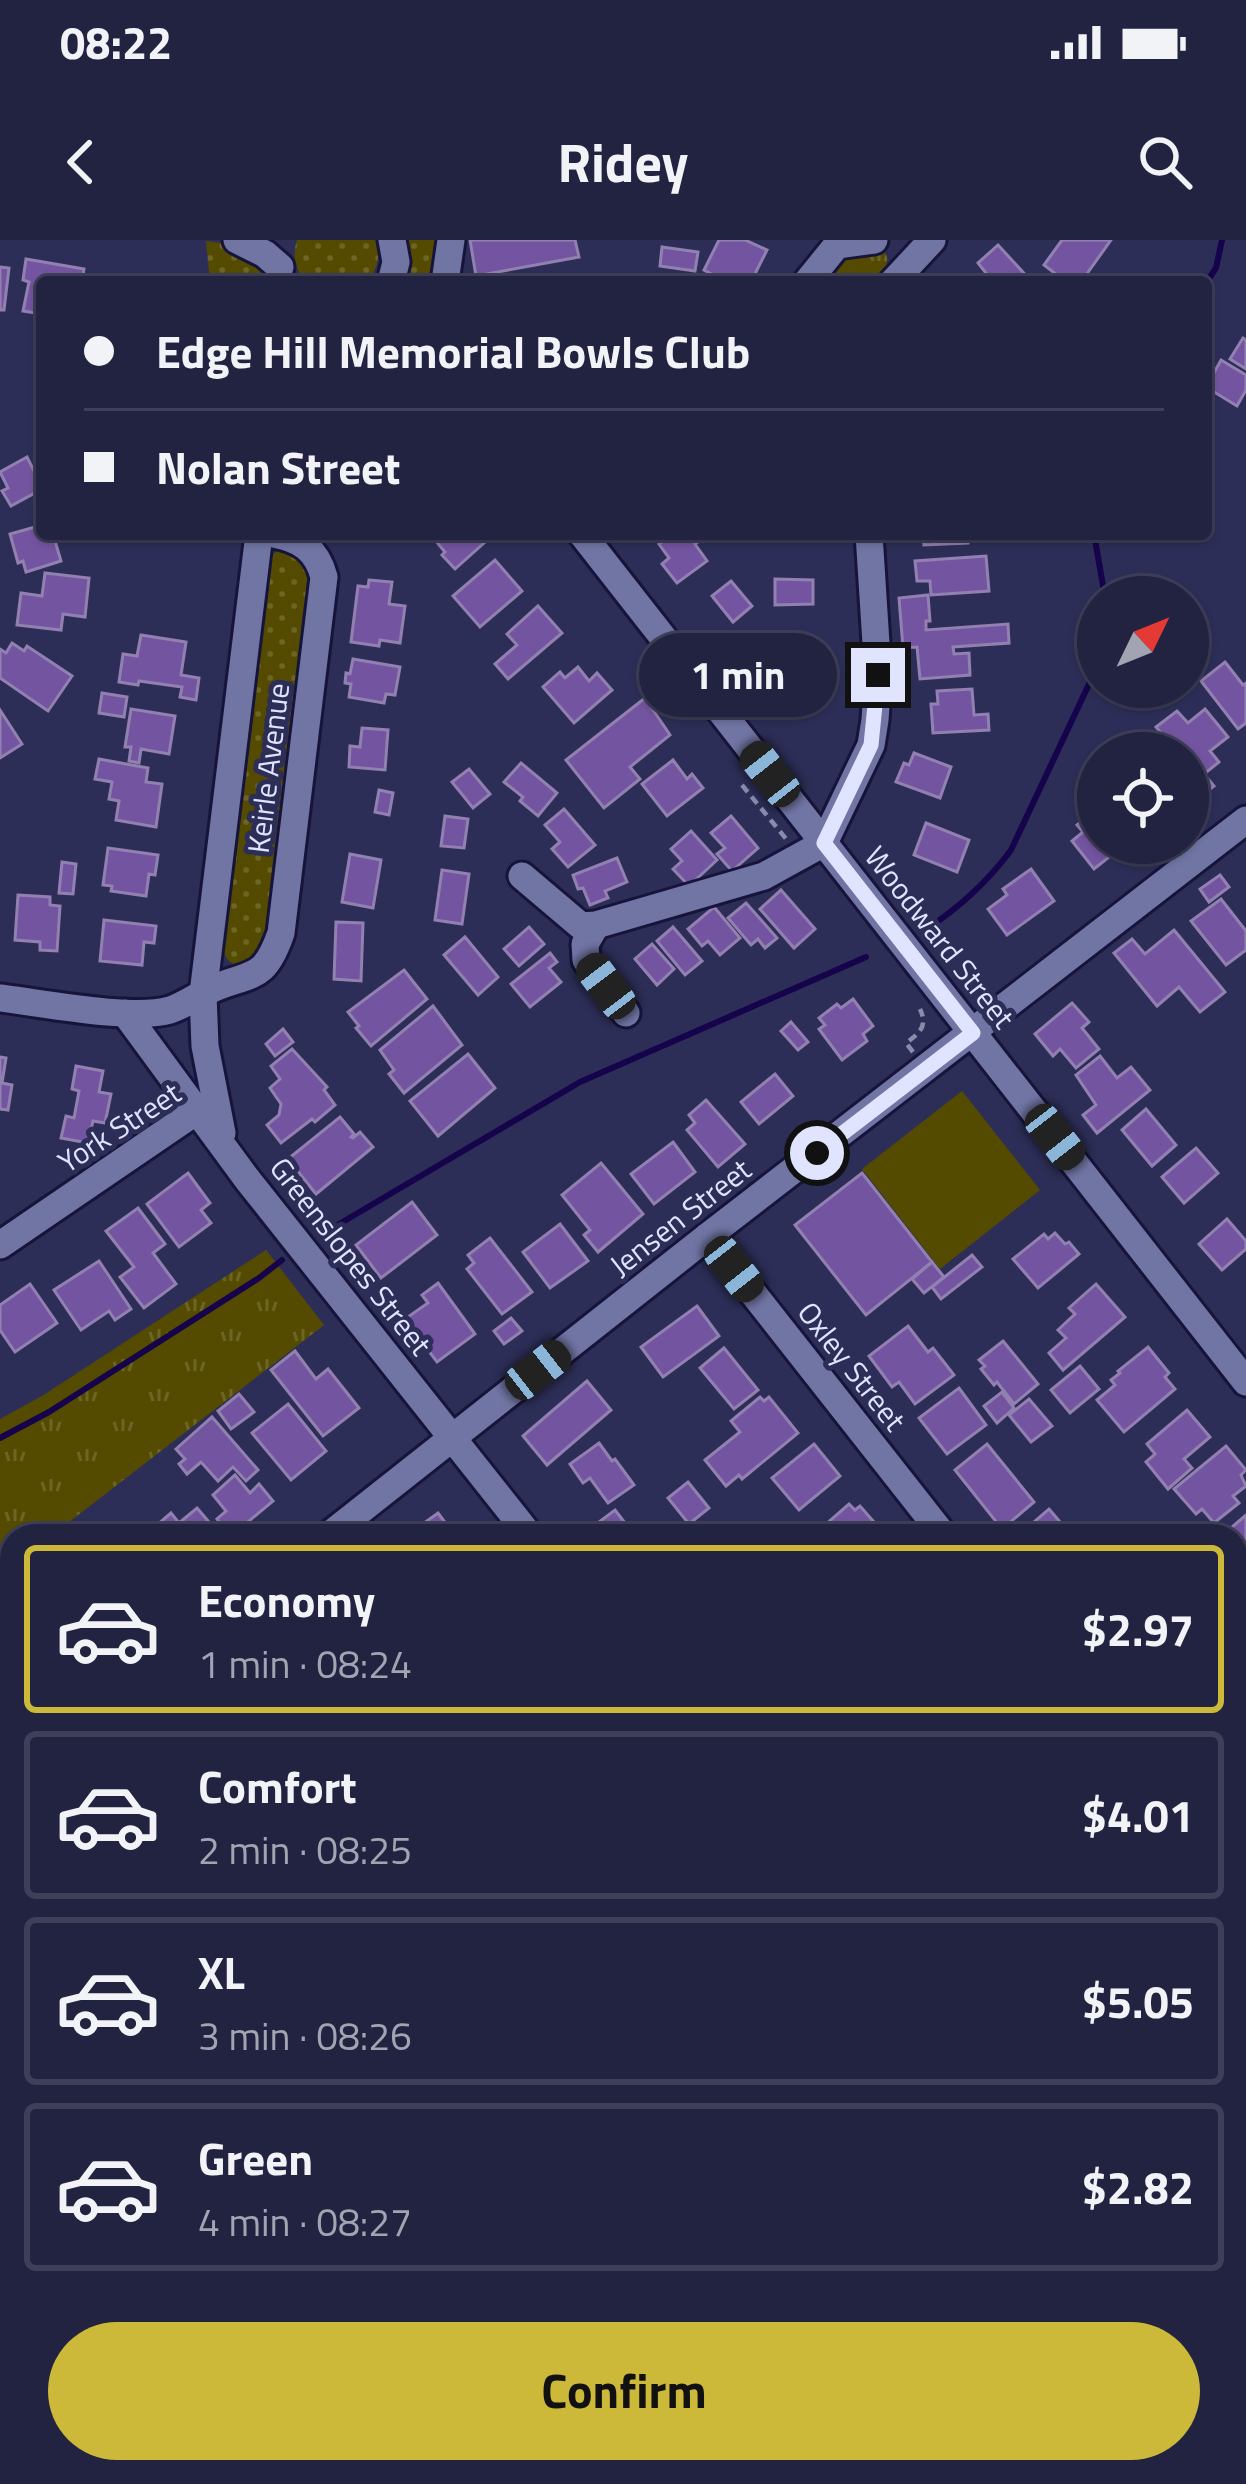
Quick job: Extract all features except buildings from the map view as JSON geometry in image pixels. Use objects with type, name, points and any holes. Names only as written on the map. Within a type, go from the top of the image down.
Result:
[{"type":"street","points":[[237,240],[283,263]]},
{"type":"street","points":[[446,276],[451,240]]},
{"type":"street","points":[[811,276],[837,245],[874,240]]},
{"type":"street","points":[[899,276],[932,240]]},
{"type":"street","name":"Keirle Avenue","points":[[247,1179],[207,1108],[203,994],[259,540]]},
{"type":"street","name":"Keirle Avenue","points":[[203,994],[254,975],[268,962],[281,933],[324,577],[312,550],[296,540]]},
{"type":"street","name":"Woodward Street","points":[[586,540],[813,850],[973,1033],[1246,1382]]},
{"type":"street","points":[[522,876],[581,926],[596,926],[764,876],[813,850],[871,745],[878,675],[868,540]]},
{"type":"street","name":"Jensen Street","points":[[343,1524],[1246,820]]},
{"type":"street","points":[[596,926],[585,944],[586,960],[626,1013]]},
{"type":"street","points":[[0,998],[124,1013],[168,1010],[203,994]]},
{"type":"street","points":[[124,1013],[207,1108]]},
{"type":"street","name":"York Street","points":[[0,1245],[207,1108]]},
{"type":"street","name":"Greenslopes Street","points":[[247,1179],[521,1524]]},
{"type":"street","name":"Oxley Street","points":[[708,1236],[935,1524]]},
{"type":"path","points":[[742,785],[813,850]]},
{"type":"path","points":[[911,997],[924,1023],[921,1033],[906,1043],[926,1069]]},
{"type":"green space","points":[[297,240],[376,240],[378,251],[371,276],[301,276]]},
{"type":"green space","points":[[407,240],[439,240],[431,276],[409,274]]},
{"type":"green space","points":[[206,241],[237,245],[258,255],[268,276],[209,276]]},
{"type":"green space","points":[[873,243],[887,261],[880,276],[817,276],[827,261]]},
{"type":"green space","points":[[281,549],[296,549],[317,583],[275,921],[261,954],[243,967],[226,957],[221,938],[270,556]]},
{"type":"green space","points":[[962,1091],[1040,1190],[940,1269],[862,1169]]},
{"type":"green space","points":[[266,1250],[324,1325],[67,1524],[0,1524],[0,1419]]},
{"type":"waterway","points":[[1211,276],[1222,240]]},
{"type":"waterway","points":[[1095,540],[1101,576]]},
{"type":"waterway","points":[[923,932],[971,895],[1011,850],[1078,708]]},
{"type":"waterway","points":[[329,1230],[580,1082],[866,957]]},
{"type":"waterway","points":[[0,1438],[49,1412],[282,1260]]},
{"type":"route","points":[[817,1153],[973,1033],[824,843],[871,745],[878,675]]}]
